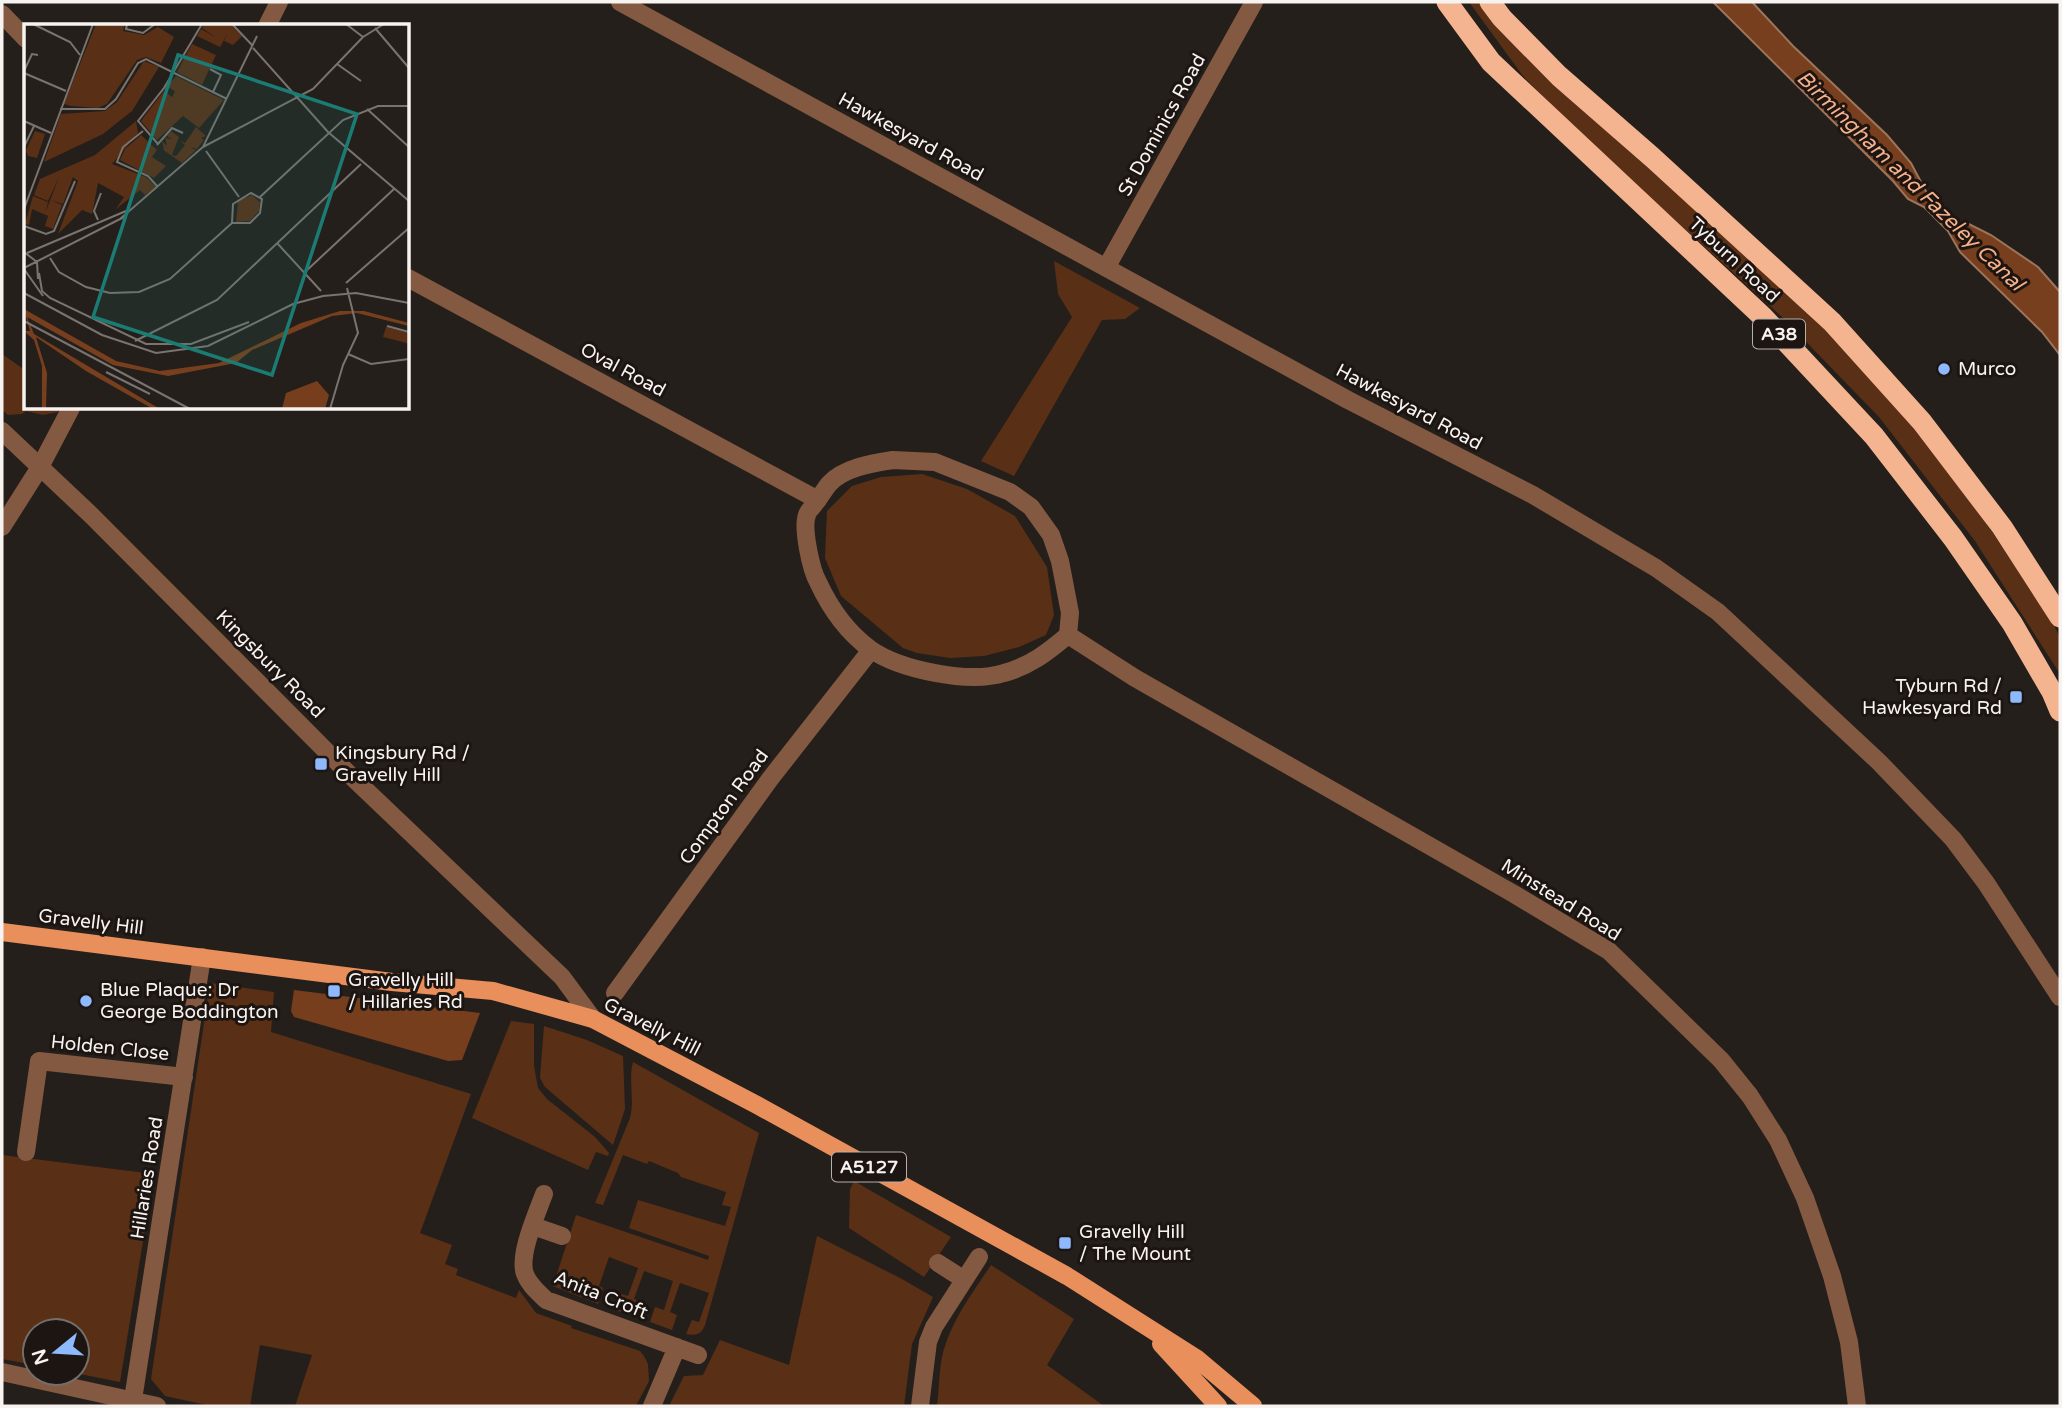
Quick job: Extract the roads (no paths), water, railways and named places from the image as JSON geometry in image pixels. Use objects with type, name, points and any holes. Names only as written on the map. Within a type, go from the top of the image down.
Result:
[{"type":"highway","name":"Tyburn Road","points":[[1447,2],[1491,62],[1763,317],[1874,436],[1953,538],[2012,623],[2058,702]]},
{"type":"highway","name":"Tyburn Road","points":[[1490,2],[1502,18],[1559,76],[1832,322],[1922,422],[2002,527],[2060,617]]},
{"type":"main road","name":"Gravelly Hill","points":[[2,932],[392,982],[493,991],[593,1019],[1067,1276],[1196,1359],[1253,1406]]},
{"type":"main road","name":"Gravelly Hill","points":[[1141,1323],[1217,1406]]},
{"type":"street","points":[[268,24],[279,2]]},
{"type":"street","name":"Hawkesyard Road","points":[[620,2],[1348,400],[1533,495],[1656,568],[1718,612],[1880,762],[1953,839],[1986,883],[2060,997]]},
{"type":"street","name":"St Dominics Road","points":[[1106,268],[1249,4]]},
{"type":"street","points":[[2,13],[24,37]]},
{"type":"street","name":"Oval Road","points":[[410,279],[818,500]]},
{"type":"street","points":[[2,527],[40,467],[70,410]]},
{"type":"street","name":"Kingsbury Road","points":[[2,431],[91,515],[351,776],[562,977],[593,1019]]},
{"type":"street","points":[[893,460],[934,462],[1010,492],[1031,507],[1051,536],[1060,561],[1070,613],[1068,635],[1046,654],[1027,665],[1002,674],[967,677],[933,673],[871,650],[842,623],[812,572],[806,515],[818,500],[830,483],[840,477],[869,463],[893,460]]},
{"type":"street","name":"Minstead Road","points":[[1068,635],[1135,678],[1609,951],[1721,1060],[1750,1096],[1778,1140],[1805,1198],[1832,1276],[1849,1342],[1857,1406]]},
{"type":"street","name":"Compton Road","points":[[615,993],[770,779],[871,650]]},
{"type":"street","name":"Hillaries Road","points":[[132,1403],[202,957]]},
{"type":"street","name":"Holden Close","points":[[26,1153],[40,1061],[184,1077]]},
{"type":"street","name":"Anita Croft","points":[[544,1194],[525,1252],[524,1272],[533,1287],[546,1300],[698,1355]]},
{"type":"street","points":[[533,1226],[562,1236]]},
{"type":"street","points":[[919,1406],[928,1342],[963,1279],[979,1257]]},
{"type":"street","points":[[937,1263],[963,1279]]},
{"type":"street","points":[[652,1406],[677,1347]]},
{"type":"street","points":[[2,1372],[132,1403],[157,1406]]},
{"type":"water","name":"Birmingham and Fazeley Canal","points":[[1713,2],[1752,2],[1793,46],[1887,135],[1911,163],[1930,199],[1958,223],[1967,223],[1991,235],[2038,267],[2060,292],[2060,355],[2042,332],[1960,252],[1948,231],[1924,207],[1908,199]]},
{"type":"place","name":"Murco","points":[[1944,369]]},
{"type":"place","name":"Tyburn Rd / Hawkesyard Rd","points":[[2016,697]]},
{"type":"place","name":"Kingsbury Rd / Gravelly Hill","points":[[321,764]]},
{"type":"place","name":"Gravelly Hill / Hillaries Rd","points":[[334,991]]},
{"type":"place","name":"Blue Plaque: Dr George Boddington","points":[[86,1001]]},
{"type":"place","name":"Gravelly Hill / The Mount","points":[[1065,1243]]}]
